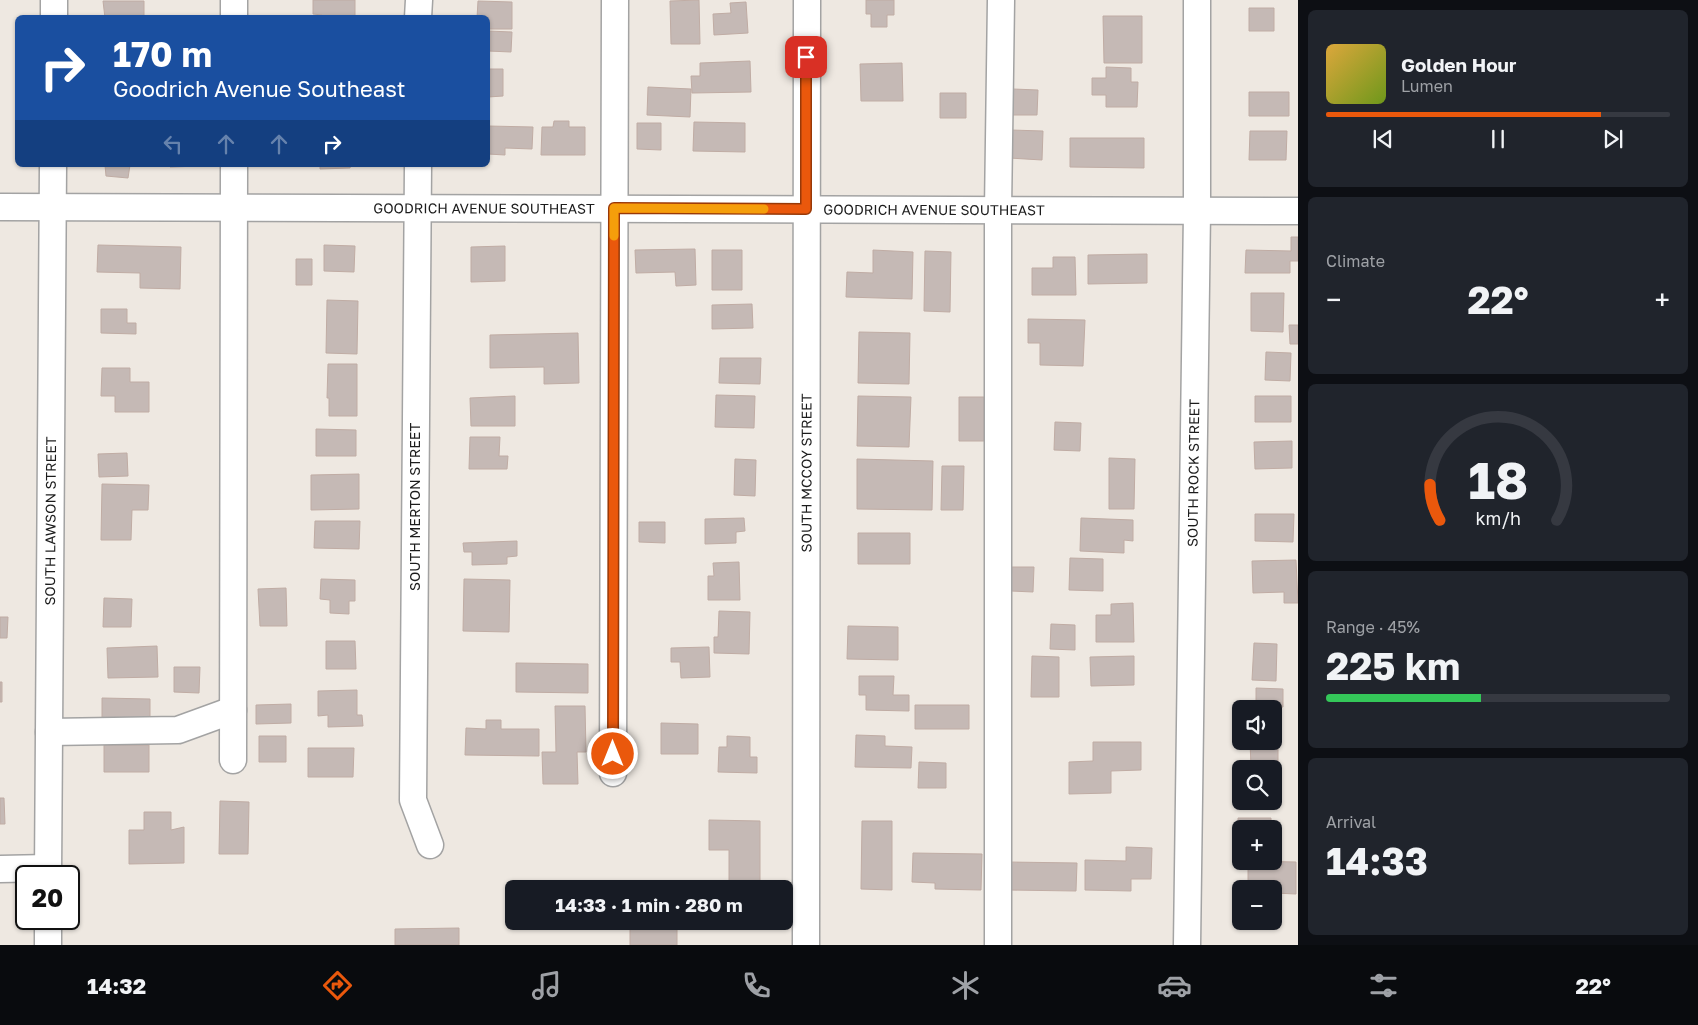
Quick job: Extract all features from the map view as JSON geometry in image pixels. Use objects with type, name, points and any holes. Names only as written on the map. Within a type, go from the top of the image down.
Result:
[{"type":"street","points":[[54,0],[54,15]]},
{"type":"street","points":[[234,0],[234,15]]},
{"type":"street","points":[[418,0],[418,15]]},
{"type":"street","points":[[613,773],[616,0]]},
{"type":"street","name":"SOUTH MCCOY STREET","points":[[806,945],[807,0]]},
{"type":"street","points":[[998,945],[998,210],[1001,0]]},
{"type":"street","name":"SOUTH ROCK STREET","points":[[1186,945],[1197,212],[1197,0]]},
{"type":"street","name":"SOUTH LAWSON STREET","points":[[48,865],[53,167]]},
{"type":"street","points":[[233,760],[234,167]]},
{"type":"street","name":"SOUTH MERTON STREET","points":[[418,167],[413,800],[430,845]]},
{"type":"street","name":"GOODRICH AVENUE SOUTHEAST","points":[[0,207],[1298,211]]},
{"type":"street","points":[[49,732],[178,730],[233,710]]},
{"type":"street","points":[[0,868],[15,869]]},
{"type":"street","points":[[48,930],[48,945]]},
{"type":"building","points":[[313,0],[355,0],[355,15],[313,14]]},
{"type":"building","points":[[699,0],[700,44],[671,44],[670,1]]},
{"type":"building","points":[[866,0],[894,0],[894,15],[887,15],[887,27],[871,27],[871,14],[866,14]]},
{"type":"building","points":[[103,1],[144,1],[144,15],[105,15]]},
{"type":"building","points":[[478,1],[512,2],[512,29],[490,29],[490,15],[477,15]]},
{"type":"building","points":[[746,2],[748,33],[714,35],[713,14],[731,13],[730,3]]},
{"type":"building","points":[[1249,8],[1274,8],[1274,31],[1249,31]]},
{"type":"building","points":[[1103,16],[1142,16],[1142,63],[1104,63]]},
{"type":"building","points":[[490,31],[512,32],[511,52],[490,51]]},
{"type":"building","points":[[750,61],[751,92],[692,93],[691,76],[700,76],[700,63]]},
{"type":"building","points":[[902,63],[903,101],[861,101],[860,64]]},
{"type":"building","points":[[1106,67],[1131,68],[1131,82],[1138,82],[1137,107],[1106,107],[1106,95],[1092,95],[1092,78],[1106,78]]},
{"type":"building","points":[[490,69],[503,69],[503,96],[490,97]]},
{"type":"building","points":[[648,87],[691,89],[690,117],[647,115]]},
{"type":"building","points":[[1013,89],[1038,90],[1037,115],[1012,115]]},
{"type":"building","points":[[1249,92],[1289,92],[1289,116],[1249,116]]},
{"type":"building","points":[[940,93],[966,93],[966,118],[940,118]]},
{"type":"building","points":[[554,121],[569,121],[569,127],[585,127],[585,155],[541,155],[542,127],[553,127]]},
{"type":"building","points":[[694,122],[745,123],[745,152],[693,151]]},
{"type":"building","points":[[637,123],[661,123],[661,150],[637,149]]},
{"type":"building","points":[[490,126],[533,127],[532,149],[505,148],[505,155],[490,154]]},
{"type":"building","points":[[1011,130],[1043,131],[1042,160],[1009,158]]},
{"type":"building","points":[[1250,131],[1287,131],[1286,160],[1249,160]]},
{"type":"building","points":[[1070,138],[1144,138],[1144,168],[1070,167]]},
{"type":"building","points":[[105,167],[130,167],[128,178],[106,176]]},
{"type":"building","points":[[320,167],[350,167],[350,168],[320,169]]},
{"type":"building","points":[[1291,237],[1298,237],[1298,261],[1290,261],[1290,273],[1245,273],[1246,250],[1291,251]]},
{"type":"building","points":[[98,245],[181,247],[180,289],[140,288],[140,273],[97,272]]},
{"type":"building","points":[[324,245],[355,246],[354,272],[324,271]]},
{"type":"building","points":[[505,246],[505,281],[471,282],[471,247]]},
{"type":"building","points":[[695,249],[696,285],[676,286],[675,272],[636,273],[635,250]]},
{"type":"building","points":[[712,250],[742,250],[742,290],[712,290]]},
{"type":"building","points":[[873,250],[913,252],[912,299],[846,297],[847,272],[873,273]]},
{"type":"building","points":[[925,251],[951,252],[950,312],[924,311]]},
{"type":"building","points":[[1147,254],[1147,283],[1088,284],[1088,255]]},
{"type":"building","points":[[1053,257],[1075,257],[1076,295],[1032,295],[1032,268],[1053,268]]},
{"type":"building","points":[[296,259],[312,259],[312,285],[296,285]]},
{"type":"building","points":[[1251,293],[1284,293],[1283,332],[1251,331]]},
{"type":"building","points":[[327,300],[358,301],[357,354],[326,353]]},
{"type":"building","points":[[752,304],[753,328],[712,329],[712,305]]},
{"type":"building","points":[[101,309],[127,309],[127,323],[136,323],[136,334],[101,333]]},
{"type":"building","points":[[1028,319],[1085,320],[1083,366],[1040,365],[1040,343],[1028,343]]},
{"type":"building","points":[[1289,325],[1298,325],[1298,344],[1290,344]]},
{"type":"building","points":[[859,332],[910,333],[909,384],[858,383]]},
{"type":"building","points":[[578,333],[579,383],[544,384],[544,367],[490,368],[490,335]]},
{"type":"building","points":[[1266,352],[1291,353],[1290,381],[1265,380]]},
{"type":"building","points":[[720,358],[761,358],[760,384],[719,383]]},
{"type":"building","points":[[328,364],[357,364],[357,416],[329,416],[329,398],[327,398]]},
{"type":"building","points":[[102,368],[130,368],[130,382],[149,382],[149,412],[115,412],[115,396],[101,396]]},
{"type":"building","points":[[716,395],[755,396],[754,428],[715,427]]},
{"type":"building","points":[[515,396],[515,426],[471,426],[470,398]]},
{"type":"building","points":[[858,396],[911,397],[909,447],[857,446]]},
{"type":"building","points":[[1255,396],[1291,396],[1291,422],[1255,422]]},
{"type":"building","points":[[959,397],[984,397],[984,441],[959,441]]},
{"type":"building","points":[[1055,422],[1081,423],[1080,451],[1054,450]]},
{"type":"building","points":[[316,429],[356,430],[356,456],[316,456]]},
{"type":"building","points":[[470,437],[500,437],[499,456],[508,456],[507,469],[469,469]]},
{"type":"building","points":[[1292,441],[1292,468],[1255,469],[1254,442]]},
{"type":"building","points":[[127,453],[128,476],[99,477],[98,454]]},
{"type":"building","points":[[1109,458],[1135,459],[1134,509],[1109,509]]},
{"type":"building","points":[[735,459],[756,460],[755,496],[734,495]]},
{"type":"building","points":[[857,459],[933,461],[932,510],[857,509]]},
{"type":"building","points":[[942,466],[964,466],[963,510],[941,510]]},
{"type":"building","points":[[359,474],[359,509],[311,510],[311,475]]},
{"type":"building","points":[[102,484],[149,485],[148,510],[132,510],[131,540],[101,540]]},
{"type":"building","points":[[1255,514],[1294,514],[1293,542],[1255,541]]},
{"type":"building","points":[[744,518],[745,531],[736,532],[736,543],[705,544],[705,519]]},
{"type":"building","points":[[1081,518],[1133,520],[1133,541],[1124,540],[1124,553],[1080,551]]},
{"type":"building","points":[[315,521],[360,521],[359,549],[314,548]]},
{"type":"building","points":[[639,522],[665,522],[665,543],[639,542]]},
{"type":"building","points":[[858,533],[910,533],[910,564],[858,564]]},
{"type":"building","points":[[517,541],[517,556],[507,557],[507,564],[472,565],[472,552],[464,552],[463,543]]},
{"type":"building","points":[[1070,558],[1103,559],[1103,591],[1069,590]]},
{"type":"building","points":[[1296,560],[1298,603],[1284,603],[1284,592],[1253,593],[1252,561]]},
{"type":"building","points":[[739,562],[740,600],[708,600],[708,576],[714,576],[713,563]]},
{"type":"building","points":[[1012,567],[1034,567],[1033,592],[1011,591]]},
{"type":"building","points":[[321,579],[355,580],[355,601],[349,601],[349,614],[330,613],[330,600],[320,599]]},
{"type":"building","points":[[464,579],[510,580],[509,632],[463,631]]},
{"type":"building","points":[[286,588],[287,626],[260,626],[258,589]]},
{"type":"building","points":[[104,598],[132,599],[131,627],[103,627]]},
{"type":"building","points":[[1133,603],[1134,642],[1096,642],[1096,615],[1111,615],[1111,604]]},
{"type":"building","points":[[719,611],[750,612],[749,654],[714,653],[714,637],[718,637]]},
{"type":"building","points":[[0,617],[8,617],[7,638],[0,638]]},
{"type":"building","points":[[1051,624],[1075,625],[1075,650],[1050,649]]},
{"type":"building","points":[[848,626],[898,627],[898,660],[847,659]]},
{"type":"building","points":[[326,641],[355,641],[356,669],[326,669]]},
{"type":"building","points":[[1254,643],[1277,644],[1276,681],[1252,680]]},
{"type":"building","points":[[157,646],[158,677],[108,678],[107,648]]},
{"type":"building","points":[[709,647],[710,677],[681,678],[680,662],[671,662],[671,648]]},
{"type":"building","points":[[1032,656],[1059,657],[1059,697],[1031,697]]},
{"type":"building","points":[[1134,656],[1134,685],[1091,686],[1090,657]]},
{"type":"building","points":[[516,663],[588,664],[588,693],[516,692]]},
{"type":"building","points":[[174,667],[200,667],[199,693],[174,692]]},
{"type":"building","points":[[859,676],[894,676],[893,695],[909,695],[909,711],[866,710],[866,695],[859,695]]},
{"type":"building","points":[[0,682],[2,682],[2,702],[0,702]]},
{"type":"building","points":[[1256,688],[1283,689],[1283,707],[1282,700],[1256,700]]},
{"type":"building","points":[[357,690],[357,715],[362,715],[363,726],[328,727],[328,715],[318,716],[318,691]]},
{"type":"building","points":[[102,698],[150,699],[150,723],[102,722]]},
{"type":"building","points":[[291,704],[291,723],[256,724],[256,705]]},
{"type":"building","points":[[915,705],[969,705],[969,729],[915,729]]},
{"type":"building","points":[[555,706],[585,706],[586,752],[577,752],[578,784],[543,784],[542,752],[556,752]]},
{"type":"building","points":[[486,720],[501,720],[501,729],[539,729],[539,756],[465,755],[466,728],[486,729]]},
{"type":"building","points":[[661,723],[698,724],[698,754],[661,754]]},
{"type":"building","points":[[856,735],[885,736],[885,746],[912,747],[911,768],[855,767]]},
{"type":"building","points":[[259,736],[286,736],[286,762],[259,762]]},
{"type":"building","points":[[727,736],[750,737],[750,757],[757,757],[757,773],[718,772],[719,747],[727,747]]},
{"type":"building","points":[[1093,742],[1141,742],[1141,770],[1111,771],[1111,793],[1069,794],[1069,762],[1093,761]]},
{"type":"building","points":[[104,745],[149,745],[149,772],[104,772]]},
{"type":"building","points":[[308,748],[354,748],[353,777],[308,777]]},
{"type":"building","points":[[1250,750],[1278,750],[1278,760],[1251,760]]},
{"type":"building","points":[[919,762],[946,763],[946,788],[918,788]]},
{"type":"building","points":[[0,798],[4,798],[5,824],[0,824]]},
{"type":"building","points":[[220,801],[249,802],[248,854],[219,854]]},
{"type":"building","points":[[144,812],[171,812],[171,830],[184,827],[184,863],[129,864],[129,830],[144,830]]},
{"type":"building","points":[[1238,818],[1271,818],[1271,820],[1238,820]]},
{"type":"building","points":[[709,820],[760,821],[760,880],[729,880],[729,850],[709,850]]},
{"type":"building","points":[[862,821],[892,821],[892,890],[861,889]]},
{"type":"building","points":[[1126,847],[1152,848],[1151,879],[1131,879],[1131,891],[1085,890],[1085,860],[1126,861]]},
{"type":"building","points":[[913,853],[982,854],[981,890],[935,889],[935,883],[912,882]]},
{"type":"building","points":[[1008,862],[1077,863],[1076,891],[1008,890]]},
{"type":"building","points":[[1282,862],[1296,862],[1296,894],[1282,893],[1282,880],[1248,880],[1248,870],[1282,870]]},
{"type":"building","points":[[459,928],[459,945],[395,945],[395,929]]},
{"type":"building","points":[[630,930],[677,930],[677,945],[630,945]]},
{"type":"slow traffic","points":[[614,236],[614,208],[764,209]]},
{"type":"route","points":[[613,754],[614,208],[806,209],[806,57]]}]
